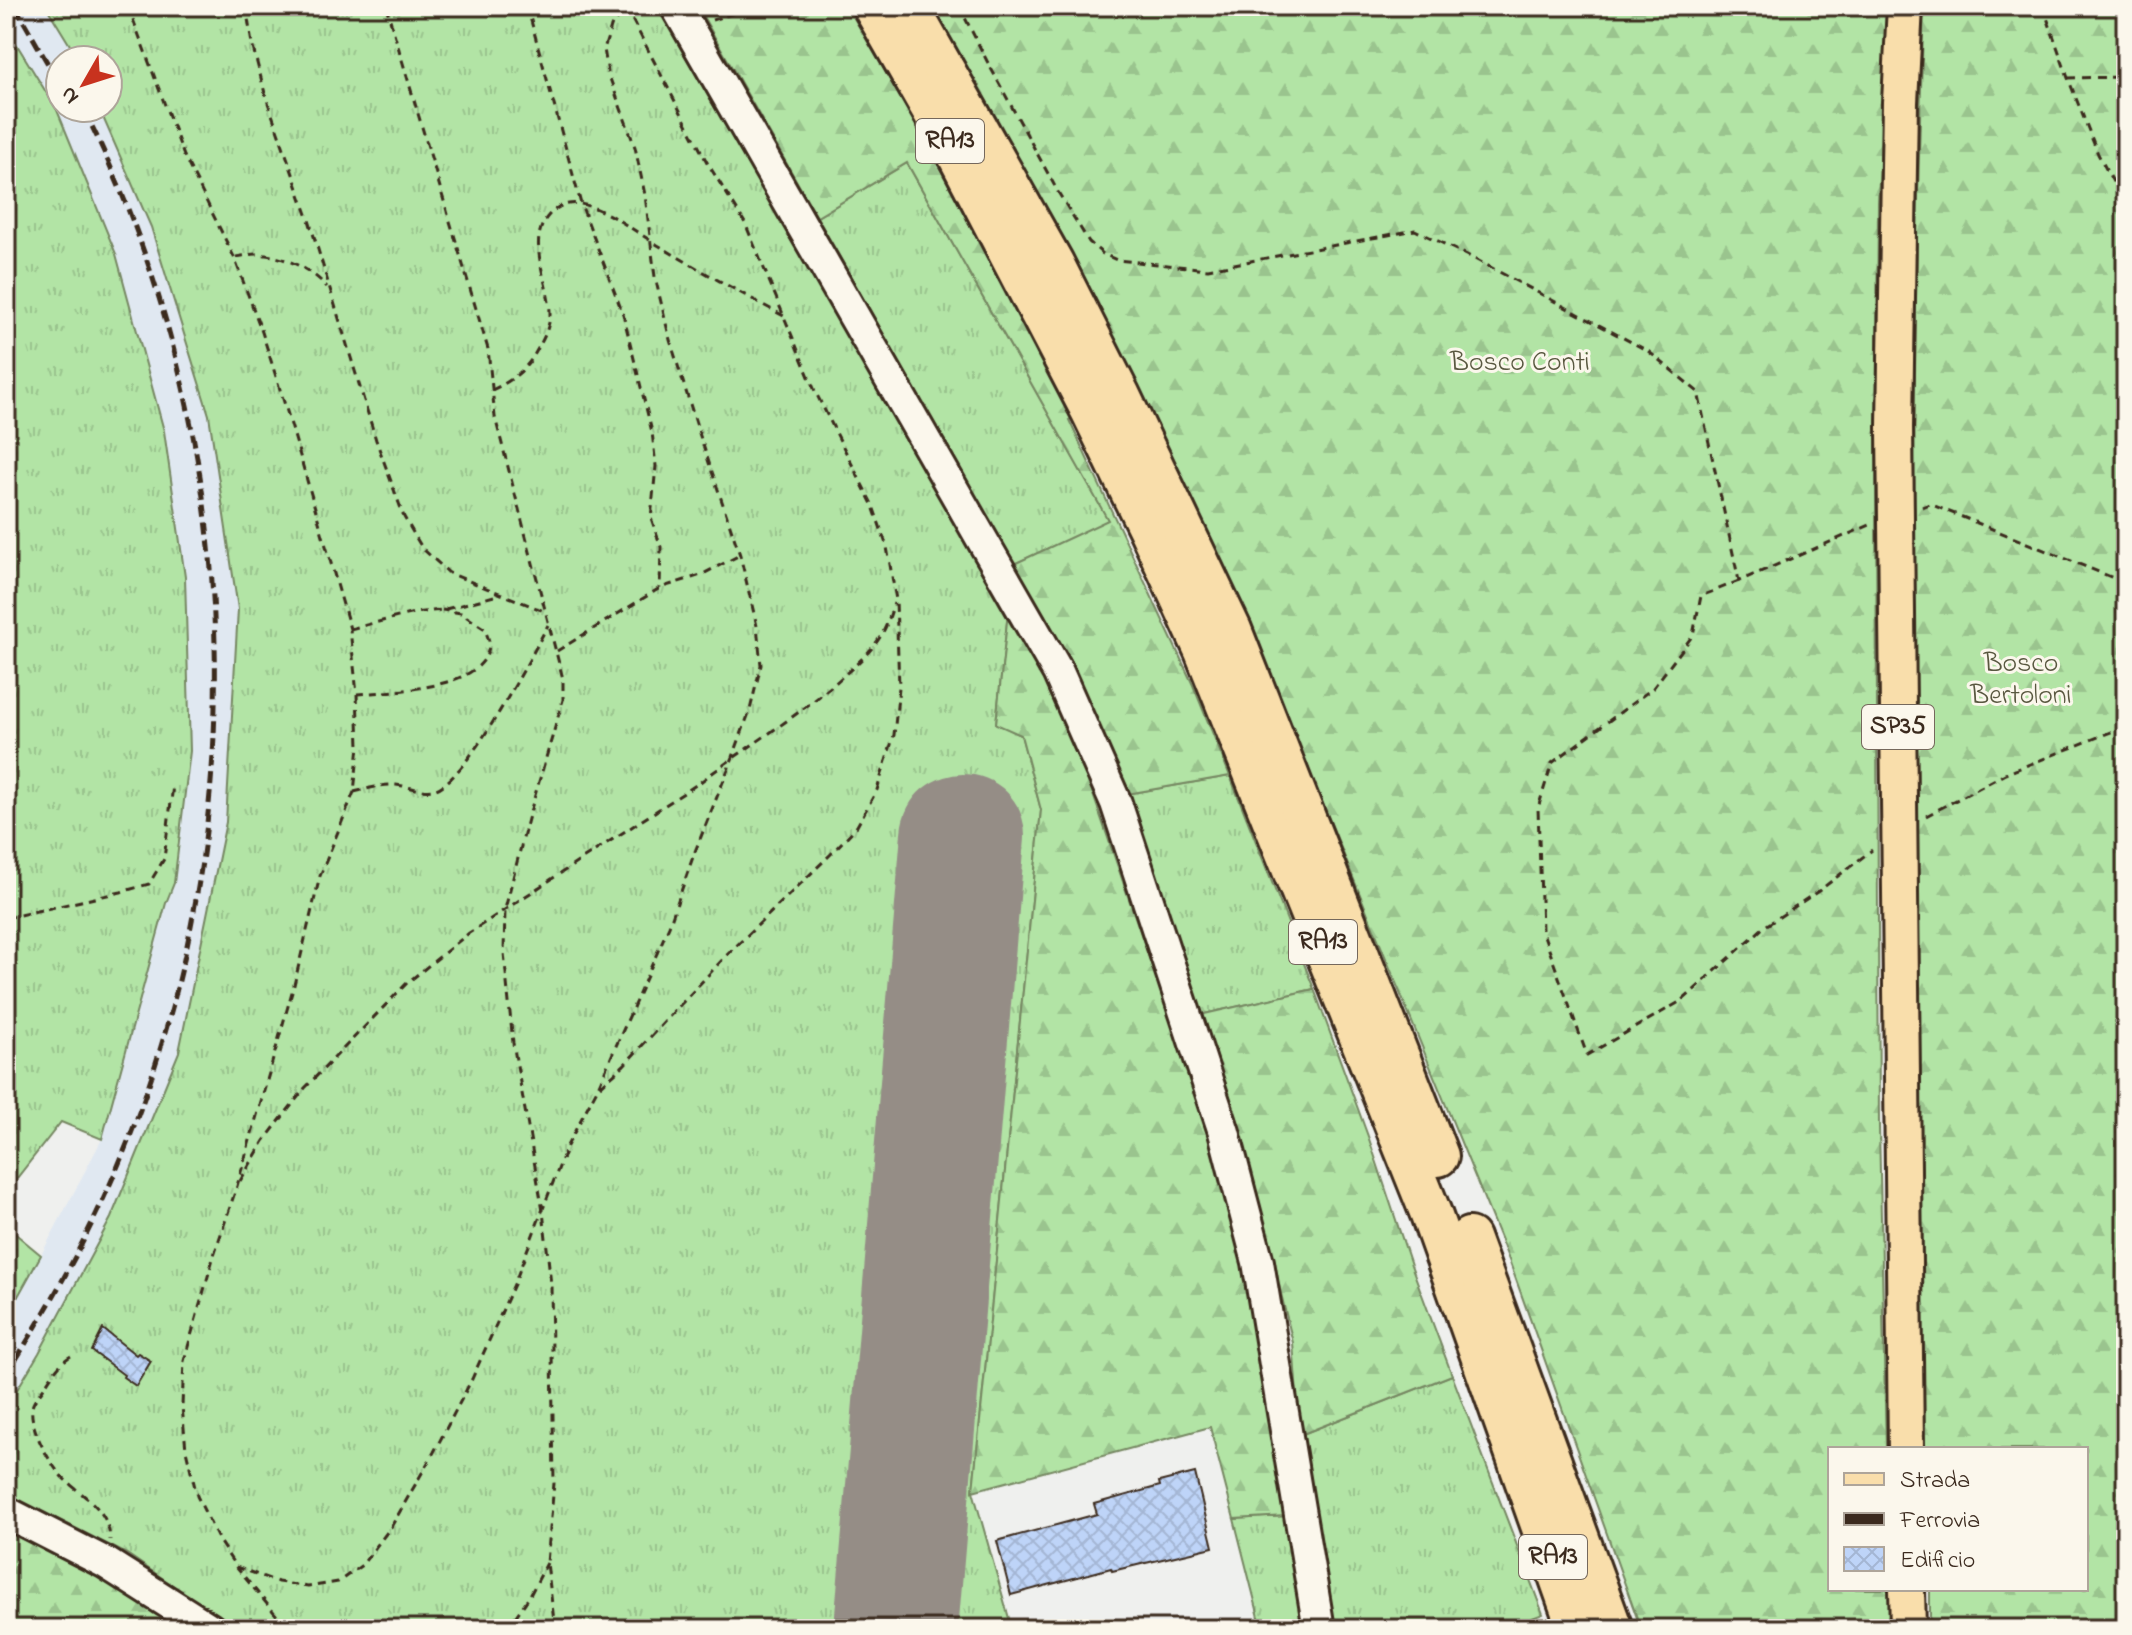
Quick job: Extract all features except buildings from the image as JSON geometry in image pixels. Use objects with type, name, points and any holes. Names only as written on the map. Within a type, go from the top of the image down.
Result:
[{"type":"highway","name":"RA13","points":[[873,6],[957,153],[1038,271]]},
{"type":"highway","name":"RA13","points":[[908,6],[1106,403],[1149,529],[1205,651],[1431,1214],[1577,1625]]},
{"type":"highway","points":[[1106,403],[1231,630],[1455,1200],[1612,1629]]},
{"type":"main road","points":[[676,6],[1058,672],[1116,803],[1224,1132],[1258,1262],[1319,1629]]},
{"type":"main road","name":"SP35","points":[[1905,6],[1895,427],[1906,1447]]},
{"type":"main road","points":[[6,1512],[106,1563],[210,1629]]},
{"type":"main road","points":[[1907,1591],[1908,1629]]},
{"type":"path","points":[[128,6],[184,156],[220,225],[262,332],[350,629],[357,694],[359,746],[354,792],[320,876],[294,985],[184,1361],[182,1406],[186,1450],[197,1496],[236,1567],[288,1629]]},
{"type":"path","points":[[246,6],[266,97],[309,220],[376,440],[404,517],[422,548],[449,573],[544,611]]},
{"type":"path","points":[[386,6],[488,349],[495,417],[563,679],[563,700],[505,909],[504,953],[513,1043],[543,1211],[551,1285],[554,1483],[547,1563],[555,1629]]},
{"type":"path","points":[[527,6],[581,204],[623,314],[652,432],[656,466],[651,518],[661,547],[660,588]]},
{"type":"path","points":[[691,33],[715,18],[758,6]]},
{"type":"path","points":[[959,6],[1058,192],[1089,242],[1103,254],[1117,260],[1208,269],[1415,230],[1648,351],[1698,392],[1739,581]]},
{"type":"path","points":[[2043,6],[2098,154],[2126,206]]},
{"type":"path","points":[[236,1567],[278,1582],[308,1587],[338,1582],[362,1565],[391,1527],[466,1391],[515,1282],[567,1146],[597,1089],[669,926],[750,710],[761,665],[757,626],[740,555],[670,340],[655,277],[645,195],[635,147],[608,73],[604,49],[612,24],[626,8],[708,164],[745,223],[815,391],[873,506],[887,547],[896,600],[899,687],[894,735],[877,790],[857,826],[597,1089]]},
{"type":"path","points":[[2068,78],[2126,77]]},
{"type":"path","points":[[492,390],[509,382],[531,361],[545,337],[550,317],[539,251],[539,230],[548,215],[560,205],[581,204],[614,218],[784,316]]},
{"type":"path","points":[[234,257],[256,254],[282,258],[317,275],[330,289]]},
{"type":"path","points":[[2126,583],[1930,504],[1872,524],[1701,596],[1693,635],[1653,688],[1552,763],[1538,808],[1542,930],[1587,1055],[1683,1000],[1764,927],[1820,890],[1899,829],[2005,774],[2126,726]]},
{"type":"path","points":[[557,651],[660,588],[701,575],[740,555]]},
{"type":"path","points":[[350,629],[500,595]]},
{"type":"path","points":[[237,1186],[264,1141],[305,1088],[407,983],[469,933],[699,783],[827,692],[859,662],[882,633],[896,600]]},
{"type":"path","points":[[357,694],[448,682],[472,673],[485,658],[489,643],[485,629],[461,613],[442,610]]},
{"type":"path","points":[[354,792],[396,785],[435,790],[452,778],[483,738],[549,624]]},
{"type":"path","points":[[6,918],[149,884],[164,859],[173,785]]},
{"type":"path","points":[[71,1356],[63,1361],[32,1406],[33,1424],[43,1449],[61,1476],[101,1512],[110,1527],[111,1547],[106,1563]]},
{"type":"path","points":[[507,1629],[547,1563]]},
{"type":"shaded area","points":[[6,6],[46,6],[69,44],[44,44],[44,89],[6,27]]},
{"type":"shaded area","points":[[63,124],[106,124],[151,227],[209,415],[238,609],[226,822],[179,1052],[111,1218],[6,1408],[6,1318],[102,1139],[174,883],[190,751],[185,577],[164,431],[116,254]]},
{"type":"green space","points":[[46,6],[656,6],[1008,612],[996,723],[1021,735],[1041,810],[973,1491],[1012,1629],[237,1629],[127,1554],[6,1493],[6,1408],[111,1218],[179,1052],[226,822],[238,609],[209,415],[151,227],[106,124],[124,124],[124,44],[69,44]]},
{"type":"green space","name":"Bosco Conti","points":[[697,6],[847,6],[1006,288],[926,6],[1887,6],[1878,202],[1876,496],[1879,1127],[1886,1447],[1828,1447],[1828,1591],[1889,1591],[1890,1629],[1641,1629],[1509,1260],[1237,593],[1135,389],[1069,420],[1193,685],[1230,776],[1127,794],[1046,618],[1014,564],[1108,520],[907,163],[817,217]]},
{"type":"green space","name":"Bosco Bertoloni","points":[[1924,6],[2126,6],[2126,1629],[1930,1629],[1930,1591],[2088,1591],[2088,1447],[1925,1447],[1915,837],[1914,504]]},
{"type":"green space","points":[[6,27],[44,89],[44,124],[63,124],[116,254],[164,431],[185,577],[190,751],[174,883],[102,1139],[61,1122],[6,1192]]},
{"type":"green space","points":[[907,163],[1109,521],[1014,564],[817,217]]},
{"type":"green space","points":[[1008,612],[1034,654],[1073,736],[1194,1080],[1246,1274],[1286,1516],[1234,1519],[1210,1427],[973,1491],[1041,810],[1021,735],[996,724]]},
{"type":"green space","points":[[1230,776],[1314,989],[1200,1015],[1127,794]]},
{"type":"green space","points":[[1314,989],[1452,1375],[1300,1435],[1293,1343],[1248,1158],[1200,1015]]},
{"type":"green space","points":[[6,1226],[41,1255],[6,1318]]},
{"type":"green space","points":[[1452,1375],[1543,1614],[1503,1629],[1332,1629],[1300,1435]]},
{"type":"green space","points":[[1286,1516],[1304,1629],[1262,1629],[1234,1519]]},
{"type":"green space","points":[[6,1527],[115,1582],[188,1629],[6,1629]]},
{"type":"runway","points":[[896,1629],[963,836]]},
{"type":"railway","points":[[15,6],[44,57]]},
{"type":"railway","points":[[6,1375],[81,1245],[141,1107],[178,984],[203,858],[214,730],[213,602],[200,474],[173,348],[134,226],[90,124]]}]
